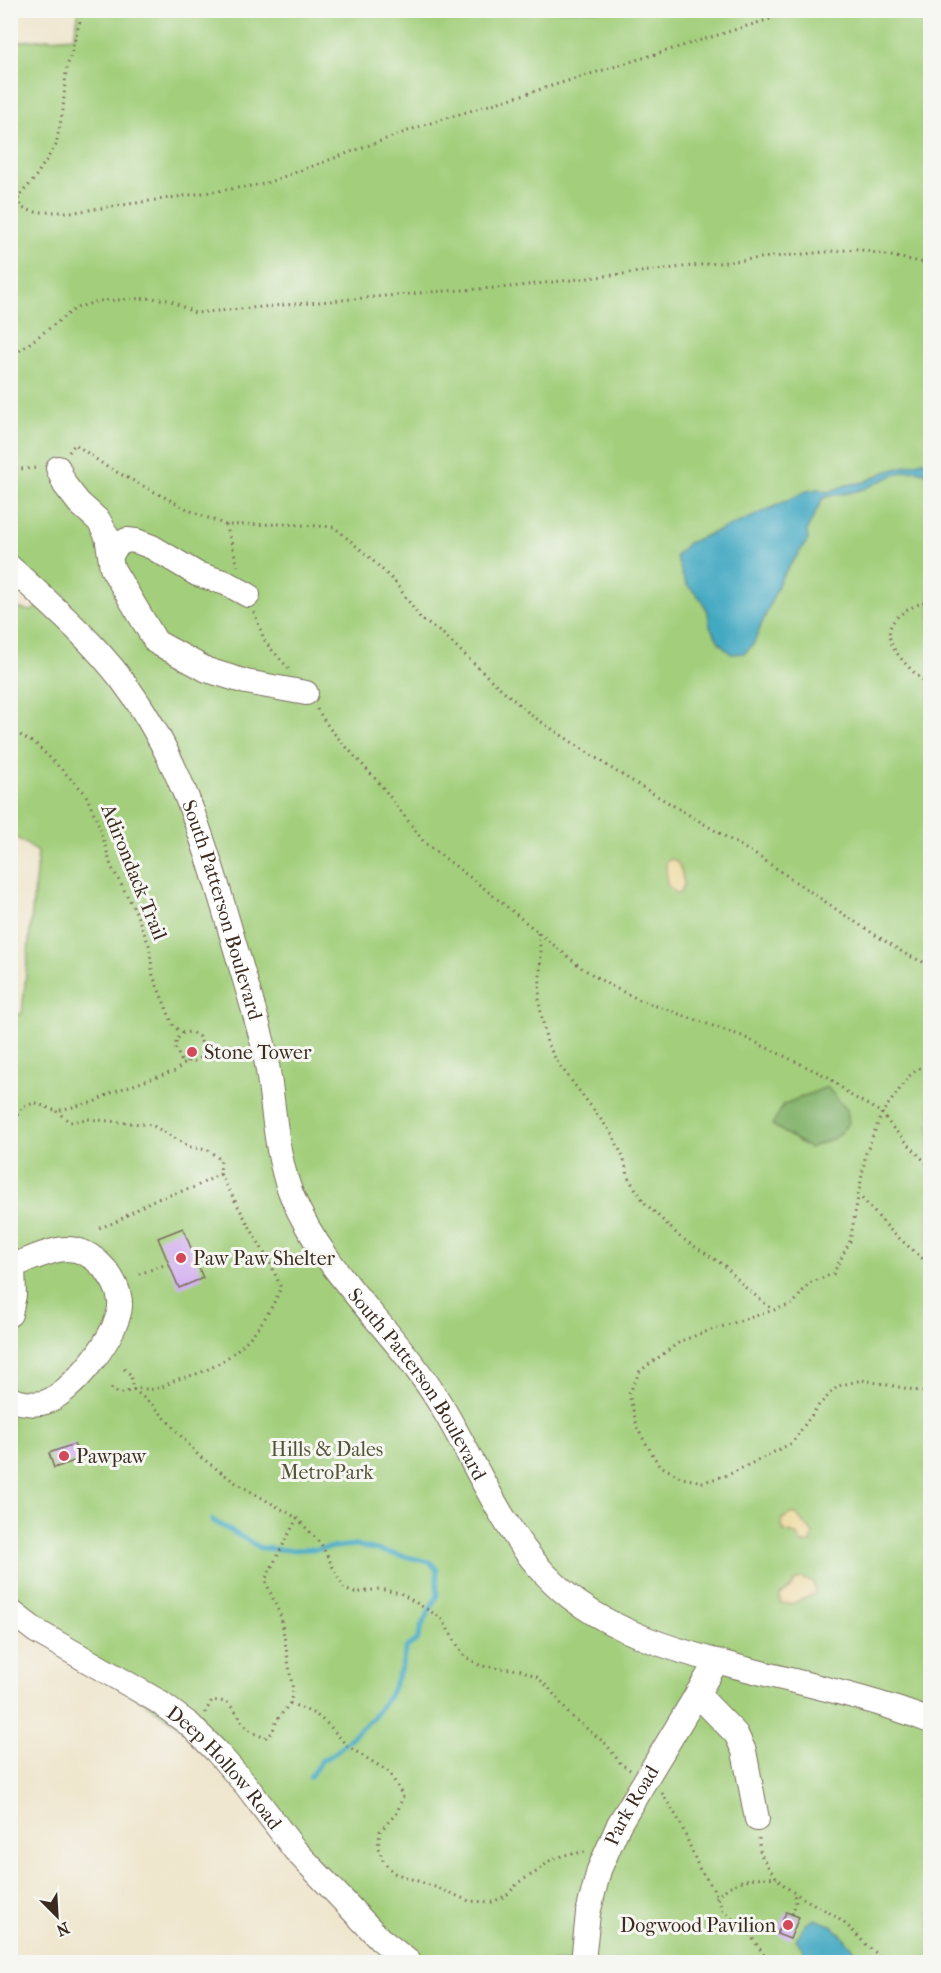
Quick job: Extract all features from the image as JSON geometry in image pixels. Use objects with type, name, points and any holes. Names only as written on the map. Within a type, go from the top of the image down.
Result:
[{"type":"street","points":[[58,468],[65,485],[99,521],[107,536],[112,568],[156,642],[207,670],[246,682],[306,693]]},
{"type":"street","points":[[111,555],[117,545],[127,540],[136,541],[152,547],[197,574],[226,583],[248,596]]},
{"type":"street","name":"South Patterson Boulevard","points":[[10,567],[47,599],[100,654],[137,701],[171,760],[209,857],[263,1043],[282,1162],[290,1190],[305,1225],[337,1270],[411,1360],[439,1402],[504,1521],[524,1549],[552,1581],[576,1602],[621,1629],[683,1652],[844,1694],[930,1721]]},
{"type":"street","points":[[10,1314],[14,1295],[12,1264],[64,1249],[81,1251],[94,1257],[106,1270],[116,1288],[120,1304],[116,1325],[97,1355],[67,1389],[44,1403],[24,1405],[10,1399]]},
{"type":"street","name":"Deep Hollow Road","points":[[10,1611],[62,1647],[156,1700],[196,1732],[246,1785],[295,1850],[380,1939],[409,1962]]},
{"type":"street","name":"Park Road","points":[[583,1962],[588,1913],[599,1870],[619,1824],[717,1661]]},
{"type":"street","points":[[697,1694],[724,1720],[744,1751],[757,1819]]},
{"type":"path","points":[[83,10],[66,71],[63,110],[56,146],[32,182],[18,197],[22,208],[35,212],[75,212],[264,184],[424,125],[770,19],[780,10]]},
{"type":"path","points":[[10,358],[76,308],[99,301],[151,298],[169,300],[195,313],[510,287],[857,249],[930,264]]},
{"type":"path","points":[[10,466],[18,469],[58,468],[75,444],[107,467],[193,512],[226,525],[285,524],[334,527],[394,582],[422,619],[443,634],[490,680],[531,715],[617,772],[761,858],[908,955],[930,965]]},
{"type":"path","points":[[226,525],[265,642],[285,663],[330,729],[381,785],[424,842],[582,968],[609,985],[642,1001],[742,1036],[828,1077],[852,1096],[882,1113],[892,1127],[930,1167]]},
{"type":"path","points":[[930,600],[913,605],[899,615],[891,626],[890,639],[895,653],[903,663],[930,687]]},
{"type":"path","name":"Adirondack Trail","points":[[10,729],[38,745],[86,793],[100,827],[111,866],[135,910],[149,945],[153,976],[174,1028],[183,1033],[191,1032],[199,1037],[204,1049],[201,1057],[195,1061],[187,1061],[175,1071],[115,1091],[94,1102],[56,1111]]},
{"type":"path","points":[[537,932],[541,952],[539,1002],[547,1043],[558,1063],[612,1134],[623,1157],[629,1179],[645,1203],[664,1224],[725,1266],[746,1288],[774,1311]]},
{"type":"path","points":[[183,1033],[176,1040],[176,1049],[181,1059],[187,1061]]},
{"type":"path","points":[[930,1061],[911,1074],[882,1113],[866,1153],[850,1241],[833,1274],[809,1283],[794,1304],[681,1341],[640,1371],[629,1394],[638,1430],[659,1465],[682,1478],[703,1482],[728,1475],[792,1443],[818,1406],[838,1386],[862,1380],[930,1393]]},
{"type":"path","points":[[10,1150],[14,1121],[23,1107],[36,1103],[56,1111],[70,1122],[87,1119],[152,1125],[190,1147],[208,1150],[220,1160],[220,1174],[271,1265],[281,1288],[271,1311],[249,1340],[224,1358],[200,1372],[157,1389],[133,1389],[124,1394],[118,1394],[111,1388]]},
{"type":"path","points":[[96,1229],[116,1222],[151,1202],[195,1187],[220,1174]]},
{"type":"path","points":[[858,1194],[893,1233],[930,1265]]},
{"type":"path","points":[[139,1274],[164,1265]]},
{"type":"path","points":[[124,1369],[131,1375],[133,1389],[155,1407],[199,1456],[236,1483],[297,1518],[321,1544],[344,1589],[355,1593],[379,1589],[400,1593],[441,1618],[464,1656],[481,1666],[521,1671],[537,1677],[549,1688],[570,1715],[606,1744],[621,1764],[664,1795],[680,1822],[699,1868],[713,1888],[723,1910],[751,1936],[769,1962]]},
{"type":"path","points":[[196,1732],[212,1700],[227,1702],[244,1725],[254,1733],[266,1738],[272,1733],[277,1720],[290,1703],[293,1691],[287,1660],[286,1639],[281,1617],[265,1580],[297,1518]]},
{"type":"path","points":[[290,1703],[315,1714],[329,1725],[347,1746],[388,1772],[403,1796],[397,1813],[380,1832],[378,1848],[384,1862],[394,1873],[469,1901],[492,1902],[506,1896],[519,1881],[536,1872],[552,1859],[568,1854],[608,1849]]},
{"type":"path","points":[[757,1819],[759,1851],[777,1878],[794,1894],[822,1908],[844,1923],[872,1951],[896,1962]]},
{"type":"path","points":[[716,1898],[732,1884],[760,1877],[777,1878]]},
{"type":"path","points":[[792,1914],[796,1903],[794,1894]]},
{"type":"green space","name":"Hills & Dales MetroPark","points":[[79,10],[930,11],[930,1962],[409,1962],[216,1751],[11,1611],[10,1015],[22,1014],[38,852],[11,834],[10,607],[32,611],[47,599],[11,567],[11,42],[74,37]]},
{"type":"green space","points":[[827,1087],[847,1110],[849,1123],[835,1138],[809,1148],[772,1125],[784,1104]]},
{"type":"sand","points":[[671,859],[675,860],[679,866],[684,885],[680,893],[676,894],[667,885],[666,862]]},
{"type":"sand","points":[[790,1514],[796,1514],[813,1533],[811,1543],[802,1544],[796,1534],[784,1531],[781,1525],[782,1519]]},
{"type":"sand","points":[[801,1578],[814,1583],[815,1594],[791,1604],[780,1603],[780,1595]]},
{"type":"water","points":[[930,459],[930,475],[913,470],[860,490],[823,498],[807,530],[808,540],[781,578],[753,645],[744,653],[731,654],[719,642],[710,626],[708,613],[702,600],[687,585],[676,556],[688,543],[750,518],[807,491],[818,489],[828,492],[847,485],[865,482],[885,472]]},
{"type":"water","points":[[815,1919],[833,1926],[859,1955],[872,1962],[811,1962],[796,1939],[806,1924]]},
{"type":"building","name":"Paw Paw Shelter","points":[[183,1228],[203,1278],[179,1288],[158,1238]]},
{"type":"building","name":"Pawpaw","points":[[74,1444],[80,1459],[54,1468],[49,1453]]},
{"type":"building","name":"Dogwood Pavilion","points":[[786,1912],[799,1917],[790,1939],[777,1934]]},
{"type":"waterway","points":[[212,1520],[261,1548],[290,1550],[355,1545],[430,1562],[437,1570],[437,1596],[421,1627],[418,1639],[406,1648],[401,1669],[389,1696],[373,1717],[335,1753],[321,1761],[310,1777]]},
{"type":"place","name":"Stone Tower","points":[[192,1052]]},
{"type":"place","name":"Paw Paw Shelter","points":[[181,1258]]},
{"type":"place","name":"Pawpaw","points":[[64,1456]]},
{"type":"place","name":"Dogwood Pavilion","points":[[788,1925]]}]
